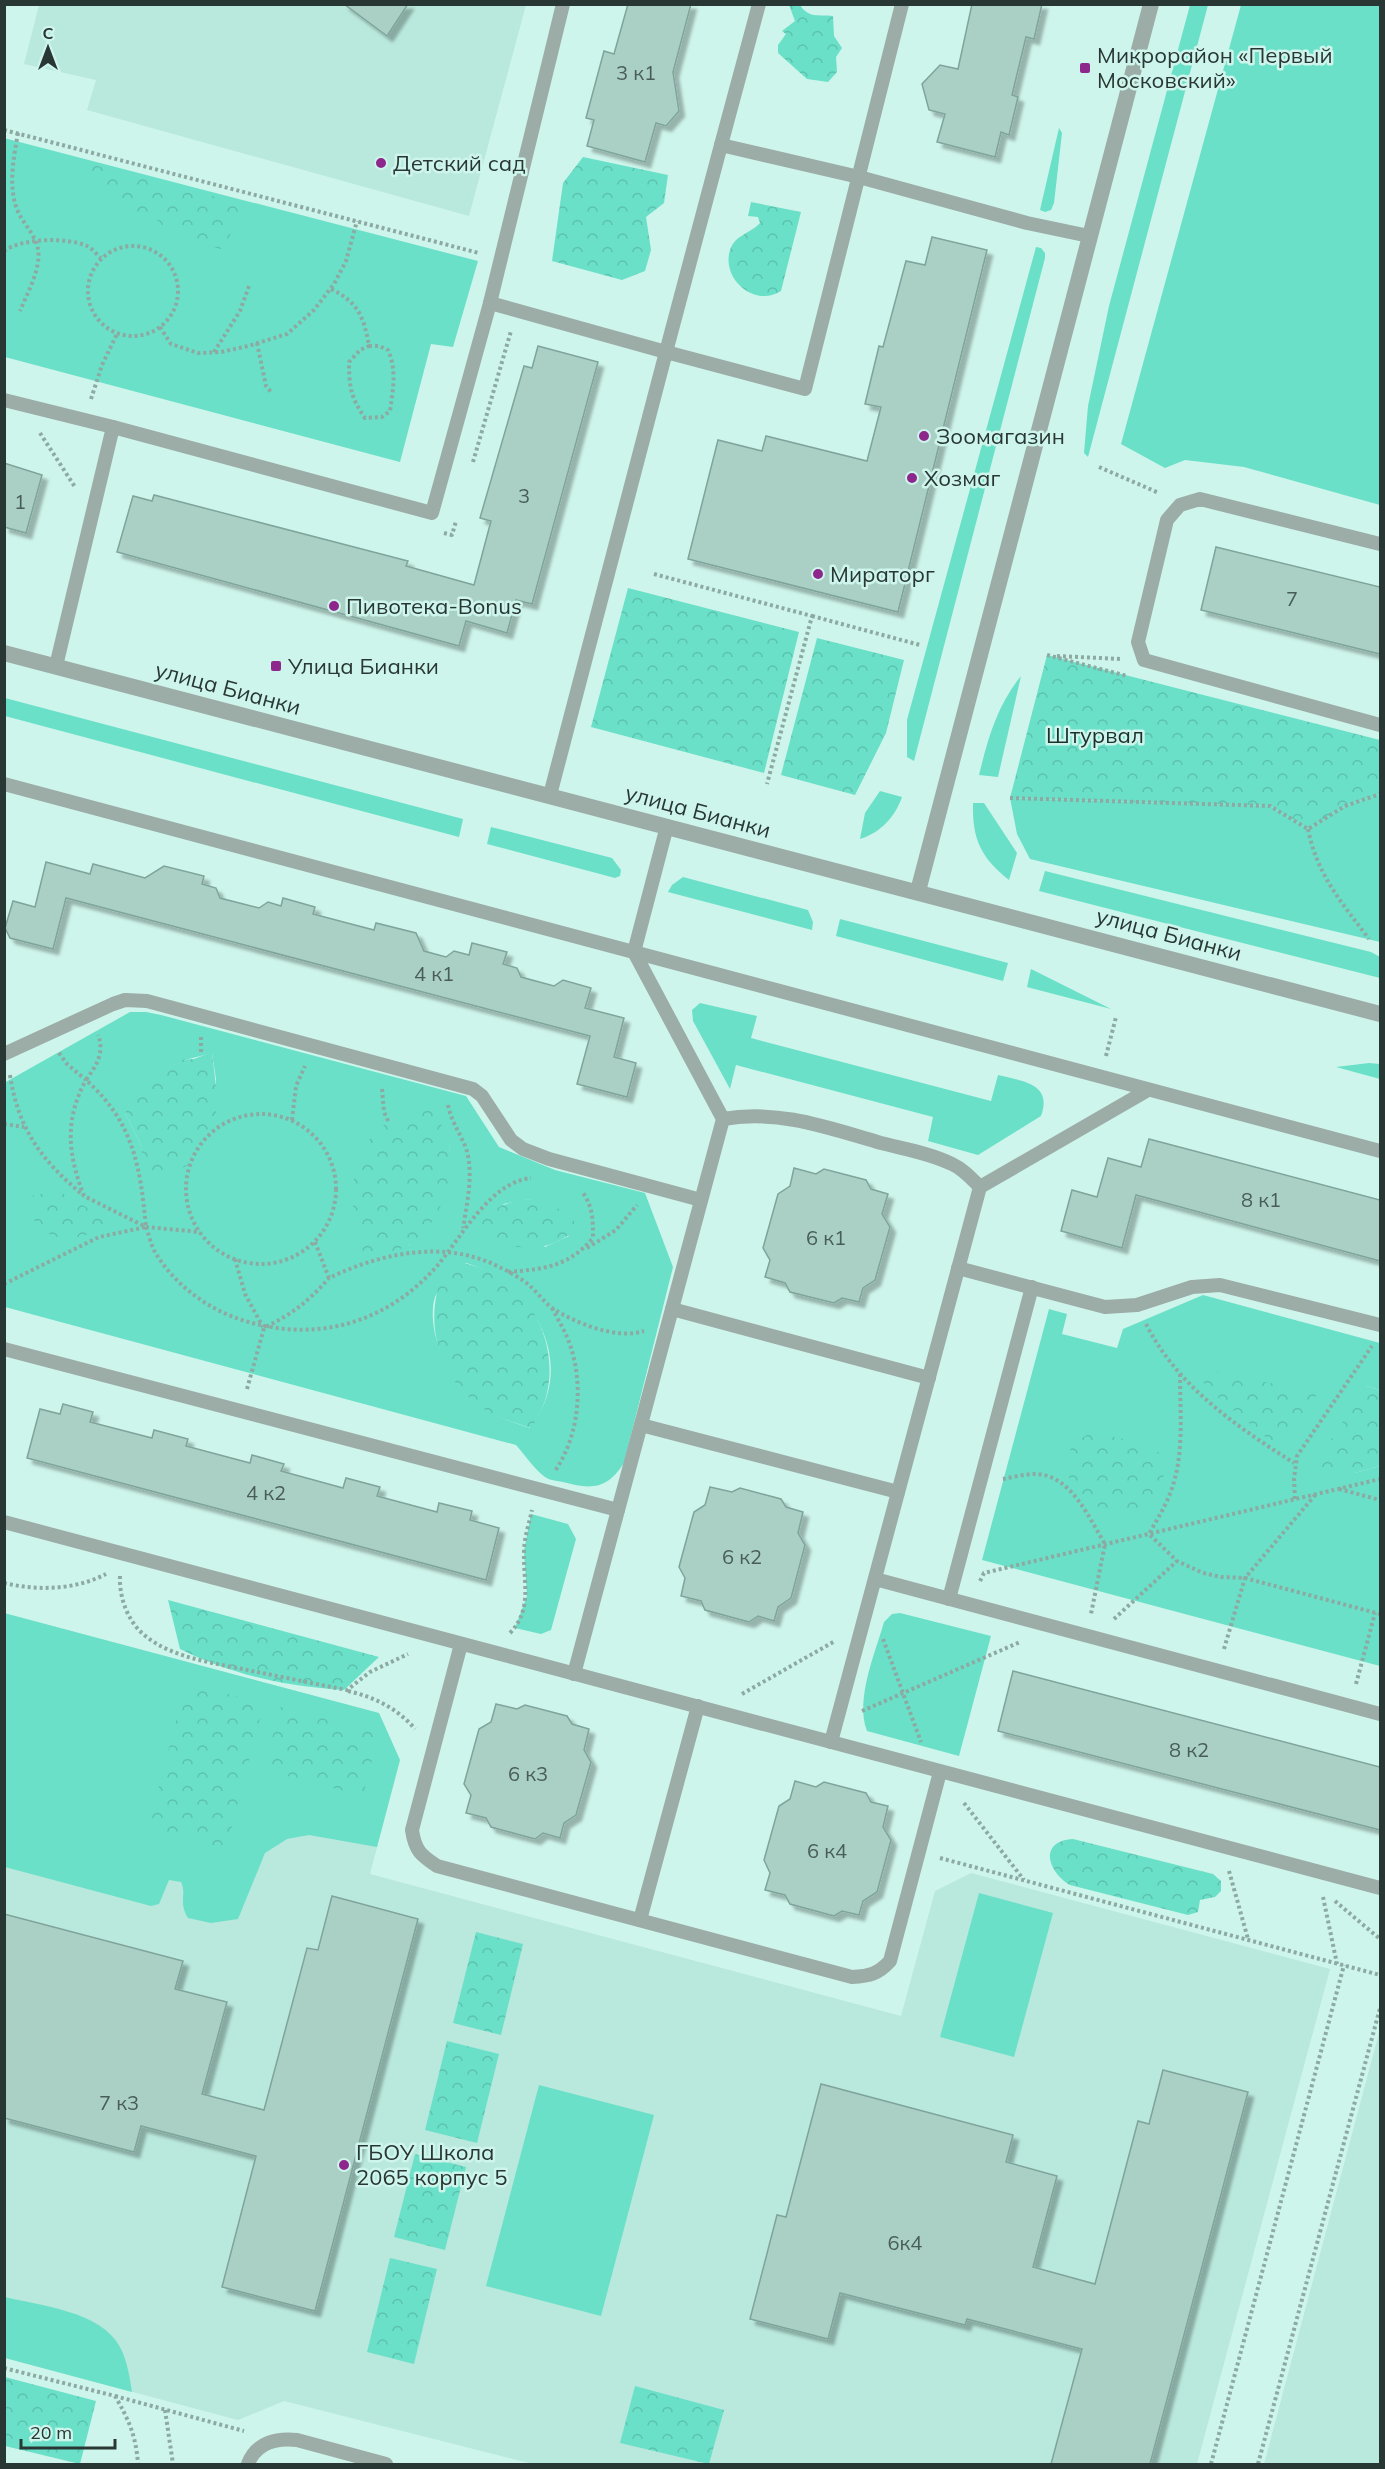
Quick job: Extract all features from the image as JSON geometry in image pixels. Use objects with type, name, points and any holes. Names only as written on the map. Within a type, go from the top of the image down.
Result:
[{"type":"street","points":[[918,891],[1151,4]]},
{"type":"street","name":"улица Бианки","points":[[4,653],[1380,1014]]},
{"type":"lane","points":[[4,399],[432,513],[490,303],[563,4]]},
{"type":"lane","points":[[550,795],[759,4]]},
{"type":"lane","points":[[490,303],[805,389],[903,4]]},
{"type":"lane","points":[[721,145],[859,177],[1028,224],[1089,236]]},
{"type":"lane","points":[[56,666],[113,427]]},
{"type":"lane","points":[[1380,544],[1200,499],[1180,505],[1167,520],[1138,642],[1144,660],[1380,726]]},
{"type":"lane","points":[[4,784],[1380,1152]]},
{"type":"lane","points":[[574,1674],[723,1119],[634,952],[667,826]]},
{"type":"lane","points":[[7,1052],[125,1000],[147,1001],[473,1089],[482,1096],[503,1129],[524,1149],[549,1159],[701,1200]]},
{"type":"lane","points":[[831,1742],[980,1187],[1148,1090]]},
{"type":"lane","points":[[723,1119],[749,1115],[776,1116],[815,1125],[937,1158],[964,1172],[980,1187]]},
{"type":"lane","points":[[958,1268],[1105,1307],[1137,1305],[1192,1287],[1220,1285],[1380,1325]]},
{"type":"lane","points":[[949,1599],[1032,1287]]},
{"type":"lane","points":[[670,1316],[929,1378]]},
{"type":"lane","points":[[4,1349],[618,1510]]},
{"type":"lane","points":[[641,1425],[898,1492]]},
{"type":"lane","points":[[4,1522],[1380,1888]]},
{"type":"lane","points":[[875,1579],[1380,1714]]},
{"type":"lane","points":[[461,1644],[412,1830],[413,1841],[420,1855],[437,1866],[852,1977],[869,1976],[880,1972],[890,1961],[940,1772]]},
{"type":"lane","points":[[640,1920],[698,1706]]},
{"type":"lane","points":[[248,2464],[258,2449],[276,2439],[297,2440],[386,2464]]},
{"type":"path","points":[[4,130],[500,258]]},
{"type":"path","points":[[18,134],[13,167],[15,204],[25,226],[36,240],[38,255],[36,269],[20,311]]},
{"type":"path","points":[[160,327],[171,344],[198,353],[214,353],[287,334],[314,310],[331,289],[346,261],[357,221]]},
{"type":"path","points":[[4,251],[12,246],[36,240],[88,246],[101,258]]},
{"type":"path","points":[[127,246],[142,247],[156,252],[175,274],[178,288],[177,303],[171,316],[160,327],[147,334],[132,336],[117,334],[103,326],[88,300],[88,285],[93,270],[101,258],[113,250],[127,246]]},
{"type":"path","points":[[214,353],[240,311],[249,286]]},
{"type":"path","points":[[331,289],[346,297],[364,319],[369,346]]},
{"type":"path","points":[[84,420],[102,365],[117,334]]},
{"type":"path","points":[[258,343],[266,386],[271,392]]},
{"type":"path","points":[[369,346],[379,346],[388,350],[394,363],[390,411],[382,417],[365,418],[353,401],[349,381],[349,362],[360,350],[369,346]]},
{"type":"path","points":[[34,424],[76,488]]},
{"type":"path","points":[[1099,467],[1185,504]]},
{"type":"path","points":[[654,574],[920,645]]},
{"type":"path","points":[[767,784],[812,616]]},
{"type":"path","points":[[1047,655],[1144,660]]},
{"type":"path","points":[[1308,829],[1345,806],[1380,794]]},
{"type":"path","points":[[1010,798],[1270,806],[1308,829],[1313,853],[1330,888],[1369,939]]},
{"type":"path","points":[[84,1196],[74,1169],[70,1136],[77,1099],[97,1064],[100,1052],[100,1041],[89,1015]]},
{"type":"path","points":[[1100,1077],[1116,1017]]},
{"type":"path","points":[[49,1033],[67,1064],[107,1101],[126,1129],[136,1155],[146,1227],[154,1251],[183,1286],[205,1303],[227,1315],[264,1328],[320,1331],[376,1314],[411,1292],[446,1253],[463,1229],[508,1186],[525,1179],[535,1178]]},
{"type":"path","points":[[292,1120],[296,1086],[315,1046]]},
{"type":"path","points":[[7,1052],[13,1092],[25,1128],[37,1149],[60,1176],[84,1196],[146,1227]]},
{"type":"path","points":[[389,1123],[382,1101],[382,1090],[390,1066]]},
{"type":"path","points":[[447,1081],[446,1091],[450,1117],[466,1150],[470,1187],[463,1229]]},
{"type":"path","points":[[4,1284],[99,1237],[146,1227],[200,1232],[204,1237],[218,1250],[235,1259],[256,1264],[277,1263],[298,1255],[315,1242],[329,1222],[336,1199],[336,1175],[327,1152],[312,1133],[292,1120],[270,1114],[248,1115],[227,1122],[208,1135],[195,1153],[187,1174],[186,1196],[192,1218],[204,1237]]},
{"type":"path","points":[[4,1124],[25,1128]]},
{"type":"path","points":[[583,1249],[616,1230],[652,1186]]},
{"type":"path","points":[[508,1272],[555,1265],[573,1258],[593,1238],[590,1207],[581,1190]]},
{"type":"path","points":[[315,1242],[328,1278]]},
{"type":"path","points":[[264,1328],[290,1315],[309,1301],[328,1278],[356,1265],[383,1257],[422,1251],[475,1258],[508,1272],[529,1285],[552,1308],[570,1345],[576,1372],[578,1395],[575,1422],[569,1444],[559,1465],[533,1504],[524,1551],[527,1596],[520,1619],[508,1635]]},
{"type":"path","points":[[235,1259],[245,1294],[264,1328],[241,1411]]},
{"type":"path","points":[[1137,1305],[1156,1344],[1180,1374],[1215,1408],[1251,1436],[1294,1463]]},
{"type":"path","points":[[552,1308],[587,1325],[623,1334],[640,1332],[670,1316]]},
{"type":"path","points":[[1295,1499],[1294,1463],[1301,1448],[1374,1344]]},
{"type":"path","points":[[1149,1534],[1170,1496],[1177,1471],[1181,1446],[1180,1374]]},
{"type":"path","points":[[979,1485],[1037,1474],[1056,1479],[1068,1488],[1105,1544],[1090,1636]]},
{"type":"path","points":[[984,1573],[1380,1479]]},
{"type":"path","points":[[1338,1489],[1380,1500]]},
{"type":"path","points":[[1217,1670],[1245,1578],[1316,1494]]},
{"type":"path","points":[[1149,1534],[1177,1561],[1203,1573],[1221,1577],[1245,1578],[1378,1613],[1350,1706]]},
{"type":"path","points":[[1090,1636],[1177,1561]]},
{"type":"path","points":[[121,1566],[120,1587],[126,1610],[142,1634],[170,1650],[198,1660],[347,1690],[384,1703],[407,1720],[420,1734],[432,1754]]},
{"type":"path","points":[[4,1583],[48,1588],[81,1583],[111,1572]]},
{"type":"path","points":[[883,1638],[923,1748],[912,1745]]},
{"type":"path","points":[[732,1700],[838,1640],[835,1651]]},
{"type":"path","points":[[859,1702],[856,1713],[1021,1642]]},
{"type":"path","points":[[347,1690],[389,1661],[416,1651]]},
{"type":"path","points":[[940,1772],[1024,1881]]},
{"type":"path","points":[[1221,1846],[1248,1940]]},
{"type":"path","points":[[920,1852],[1380,1975]]},
{"type":"path","points":[[1321,1890],[1337,1964]]},
{"type":"path","points":[[1211,2464],[1344,1965]]},
{"type":"path","points":[[1258,2464],[1380,2008]]},
{"type":"path","points":[[4,2368],[276,2439]]},
{"type":"path","points":[[115,2396],[127,2416],[137,2442],[138,2464]]},
{"type":"path","points":[[165,2410],[173,2464]]},
{"type":"shaded area","name":"Детский сад","points":[[39,5],[526,5],[469,216],[87,110],[96,80],[24,64]]},
{"type":"shaded area","points":[[4,1613],[379,1713],[400,1760],[370,1874],[901,2016],[935,1891],[971,1873],[1330,1969],[1197,2464],[533,2464],[284,2401],[238,2420],[5,2358]]},
{"type":"shaded area","points":[[1380,2029],[1380,2464],[1264,2464]]},
{"type":"green space","points":[[789,5],[800,5],[814,15],[833,16],[834,36],[842,48],[836,57],[837,72],[828,82],[807,79],[778,53],[778,45],[786,34],[782,31],[795,21]]},
{"type":"green space","points":[[1190,5],[1208,5],[1088,457],[1084,453],[1088,406],[1109,306]]},
{"type":"green space","points":[[1241,5],[1380,5],[1380,505],[1244,467],[1185,460],[1165,468],[1121,444]]},
{"type":"green space","points":[[1059,128],[1062,133],[1054,203],[1051,210],[1045,212],[1040,210]]},
{"type":"green space","points":[[4,138],[478,261],[453,347],[431,344],[400,462],[5,357]]},
{"type":"green space","points":[[583,157],[668,175],[664,203],[646,217],[651,250],[645,271],[622,280],[552,261],[563,183]]},
{"type":"green space","points":[[86,163],[240,203],[228,239],[221,249],[197,243],[195,238],[189,234],[170,232],[155,218],[118,206],[101,191]]},
{"type":"green space","points":[[751,202],[801,212],[781,291],[771,295],[761,296],[742,288],[731,271],[729,261],[732,245],[760,223],[758,217],[748,216]]},
{"type":"green space","points":[[1036,247],[1041,248],[1045,253],[1045,258],[914,761],[907,757],[907,720]]},
{"type":"green space","points":[[628,588],[799,632],[764,773],[591,727]]},
{"type":"green space","points":[[817,638],[904,660],[886,733],[855,795],[781,775]]},
{"type":"green space","name":"Штурвал","points":[[1047,655],[1380,740],[1380,794],[1345,806],[1308,829],[1270,806],[1010,798]]},
{"type":"green space","points":[[1021,676],[998,777],[979,775],[994,723]]},
{"type":"green space","points":[[5,698],[463,819],[459,837],[5,716]]},
{"type":"green space","points":[[880,791],[902,797],[886,823],[874,833],[860,839],[865,813]]},
{"type":"green space","points":[[1380,794],[1380,942],[1030,859],[1017,834],[1010,798],[1270,806],[1308,829],[1345,806]]},
{"type":"green space","points":[[973,803],[984,803],[1017,853],[1009,880],[991,864],[980,847],[974,827]]},
{"type":"green space","points":[[491,827],[612,858],[621,870],[620,876],[615,878],[487,844]]},
{"type":"green space","points":[[1045,871],[1371,952],[1380,957],[1380,978],[1039,891]]},
{"type":"green space","points":[[683,877],[808,910],[813,922],[812,930],[668,892],[672,885]]},
{"type":"green space","points":[[840,919],[1008,963],[1003,981],[836,936]]},
{"type":"green space","points":[[1031,969],[1111,1009],[1027,987]]},
{"type":"green space","points":[[700,1003],[757,1016],[751,1038],[991,1101],[998,1075],[1025,1082],[1039,1090],[1043,1097],[1044,1105],[1041,1116],[978,1155],[928,1141],[933,1117],[736,1065],[730,1089],[693,1021],[692,1010]]},
{"type":"green space","points":[[130,1012],[146,1012],[466,1096],[499,1147],[555,1170],[645,1193],[673,1267],[624,1463],[611,1478],[598,1485],[582,1486],[553,1480],[541,1474],[516,1445],[5,1307],[4,1083]],"holes":[[[212,1053],[216,1079],[216,1115],[145,1162],[140,1143],[125,1113],[174,1060],[185,1060]],[[449,1145],[448,1175],[442,1201],[428,1224],[408,1246]],[[531,1199],[569,1236],[545,1247],[503,1204]],[[466,1263],[491,1274],[512,1289],[529,1308],[542,1330],[549,1354],[550,1379],[544,1404],[530,1428],[482,1407],[459,1386],[442,1356],[434,1329],[434,1302],[440,1289]]]},
{"type":"green space","points":[[212,1052],[217,1095],[216,1115],[210,1131],[188,1165],[149,1186],[140,1143],[125,1113],[142,1086],[174,1060],[194,1059]]},
{"type":"green space","points":[[1380,1064],[1380,1079],[1336,1067]]},
{"type":"green space","points":[[430,1105],[444,1131],[449,1147],[450,1174],[442,1202],[429,1226],[409,1245],[393,1251],[364,1254],[353,1205],[353,1188],[361,1155],[369,1140],[380,1128],[398,1117]]},
{"type":"green space","points":[[35,1194],[64,1194],[103,1217],[103,1228],[85,1235],[66,1238],[48,1233],[40,1228],[28,1210],[28,1202]]},
{"type":"green space","points":[[531,1199],[558,1208],[579,1227],[554,1243],[527,1248],[501,1241],[489,1234],[478,1223],[502,1206],[515,1201]]},
{"type":"green space","points":[[450,1260],[492,1273],[505,1281],[533,1311],[548,1350],[550,1370],[548,1390],[531,1428],[492,1414],[469,1398],[455,1382],[444,1363],[437,1343],[434,1322],[435,1301]]},
{"type":"green space","points":[[1203,1295],[1380,1343],[1380,1390],[1366,1386],[1355,1473],[1380,1466],[1380,1666],[982,1560],[1049,1309],[1067,1314],[1062,1334],[1117,1348],[1123,1329]]},
{"type":"green space","points":[[1197,1368],[1318,1393],[1279,1448],[1206,1388]]},
{"type":"green space","points":[[1366,1386],[1380,1390],[1380,1466],[1355,1473],[1314,1466]]},
{"type":"green space","points":[[1089,1434],[1126,1440],[1160,1453],[1164,1468],[1162,1482],[1158,1492],[1149,1503],[1123,1512],[1105,1510],[1089,1502],[1076,1490],[1068,1475],[1067,1460],[1073,1446]]},
{"type":"green space","points":[[531,1514],[568,1524],[576,1539],[551,1630],[541,1634],[515,1628],[527,1596],[524,1551]]},
{"type":"green space","points":[[168,1600],[379,1657],[344,1690],[301,1686],[259,1678],[219,1666],[180,1649]]},
{"type":"green space","points":[[4,1613],[379,1713],[400,1760],[377,1847],[309,1835],[287,1839],[265,1853],[238,1919],[211,1923],[188,1918],[183,1903],[181,1882],[169,1880],[159,1904],[151,1906],[5,1867]]},
{"type":"green space","points":[[900,1613],[991,1636],[959,1756],[867,1731],[863,1705],[868,1676],[884,1622],[892,1614]]},
{"type":"green space","points":[[186,1683],[264,1703],[226,1849],[148,1828]]},
{"type":"green space","points":[[280,1707],[379,1733],[363,1796],[264,1770]]},
{"type":"green space","points":[[1073,1839],[1213,1874],[1221,1881],[1221,1891],[1215,1897],[1200,1900],[1198,1912],[1188,1915],[1070,1885],[1056,1873],[1050,1858],[1055,1845]]},
{"type":"green space","points":[[979,1893],[1053,1913],[1014,2057],[940,2037]]},
{"type":"green space","points":[[476,1932],[523,1944],[501,2035],[453,2023]]},
{"type":"green space","points":[[447,2041],[499,2054],[477,2143],[425,2130]]},
{"type":"green space","points":[[539,2085],[654,2115],[601,2316],[486,2286]]},
{"type":"green space","points":[[415,2154],[466,2167],[445,2250],[394,2237]]},
{"type":"green space","points":[[390,2258],[437,2269],[414,2364],[367,2352]]},
{"type":"green space","points":[[5,2297],[69,2312],[99,2325],[120,2347],[132,2392],[5,2358]]},
{"type":"green space","points":[[5,2377],[96,2401],[80,2464],[5,2446]]},
{"type":"green space","points":[[635,2386],[724,2410],[709,2464],[620,2443]]},
{"type":"building","points":[[344,4],[408,4],[387,36]]},
{"type":"building","points":[[628,4],[691,4],[673,72],[679,111],[666,126],[656,123],[645,162],[587,146],[594,120],[586,118],[604,51],[614,54]]},
{"type":"building","points":[[972,4],[1042,4],[1034,39],[1026,37],[1012,95],[1018,97],[1009,135],[1001,132],[995,157],[937,142],[945,114],[929,110],[922,84],[940,65],[958,69]]},
{"type":"building","points":[[932,237],[987,250],[898,612],[688,559],[718,440],[762,451],[766,436],[867,461],[881,407],[865,404],[879,346],[883,347],[906,261],[925,265]]},
{"type":"building","points":[[538,346],[598,362],[532,604],[516,600],[507,633],[466,621],[459,646],[117,552],[133,496],[152,501],[154,495],[408,561],[406,566],[474,585],[491,521],[480,518],[524,366],[532,368]]},
{"type":"building","points":[[4,463],[42,475],[26,533],[4,527]]},
{"type":"building","points":[[1216,547],[1380,587],[1380,654],[1201,610]]},
{"type":"building","points":[[46,862],[90,874],[93,864],[145,878],[164,866],[204,876],[202,884],[216,888],[220,898],[259,908],[268,902],[281,906],[283,898],[315,907],[313,914],[374,930],[376,923],[416,933],[424,951],[446,957],[454,951],[469,955],[472,943],[507,952],[503,964],[517,968],[521,977],[554,986],[563,980],[591,988],[585,1008],[624,1018],[614,1057],[636,1063],[627,1097],[577,1084],[590,1036],[66,898],[53,949],[10,938],[5,928],[13,901],[35,907]]},
{"type":"building","points":[[1149,1139],[1380,1200],[1380,1261],[1136,1195],[1122,1248],[1061,1231],[1072,1190],[1097,1197],[1108,1158],[1141,1167]]},
{"type":"building","points":[[794,1168],[816,1174],[824,1169],[866,1180],[871,1189],[888,1194],[882,1214],[890,1227],[875,1280],[863,1288],[859,1302],[842,1298],[834,1303],[790,1292],[785,1283],[765,1277],[770,1260],[763,1248],[778,1194],[790,1186]]},
{"type":"building","points":[[63,1404],[93,1412],[90,1422],[152,1438],[154,1430],[188,1439],[186,1446],[250,1463],[252,1455],[284,1464],[281,1471],[343,1488],[346,1478],[380,1487],[377,1496],[437,1512],[439,1503],[472,1511],[470,1520],[499,1528],[486,1580],[27,1458],[40,1409],[60,1414]]},
{"type":"building","points":[[710,1487],[732,1492],[740,1488],[781,1499],[786,1507],[803,1512],[798,1533],[805,1545],[791,1598],[778,1607],[774,1621],[758,1616],[749,1622],[705,1610],[701,1601],[681,1596],[685,1578],[679,1567],[694,1512],[705,1505]]},
{"type":"building","points":[[1013,1671],[1380,1767],[1380,1830],[998,1731]]},
{"type":"building","points":[[496,1704],[517,1709],[525,1705],[567,1716],[572,1724],[589,1729],[584,1750],[591,1762],[576,1815],[564,1823],[560,1838],[543,1833],[535,1839],[491,1827],[486,1818],[466,1813],[471,1795],[464,1784],[479,1729],[491,1722]]},
{"type":"building","points":[[795,1781],[816,1787],[824,1782],[866,1793],[871,1802],[888,1806],[883,1827],[891,1840],[877,1892],[863,1901],[859,1915],[842,1911],[834,1916],[790,1904],[785,1895],[765,1890],[770,1873],[764,1860],[779,1806],[790,1799]]},
{"type":"building","points":[[332,1896],[418,1919],[315,2311],[222,2287],[256,2156],[141,2126],[134,2152],[4,2118],[4,1914],[183,1961],[175,1989],[227,2002],[202,2094],[264,2110],[307,1948],[318,1950]]},
{"type":"building","points":[[1163,2070],[1248,2092],[1150,2464],[1051,2464],[1082,2349],[967,2319],[965,2325],[840,2293],[828,2339],[750,2319],[777,2215],[786,2217],[821,2084],[1013,2135],[1006,2162],[1057,2176],[1033,2267],[1095,2284],[1138,2121],[1149,2124]]},
{"type":"place","name":"Микрорайон «Первый Московский»","points":[[1085,68]]},
{"type":"place","name":"Детский сад","points":[[381,163]]},
{"type":"place","name":"Зоомагазин","points":[[924,436]]},
{"type":"place","name":"Хозмаг","points":[[912,478]]},
{"type":"place","name":"Мираторг","points":[[818,574]]},
{"type":"place","name":"Пивотека-Bonus","points":[[334,606]]},
{"type":"place","name":"Улица Бианки","points":[[276,666]]},
{"type":"place","name":"ГБОУ Школа 2065 корпус 5","points":[[344,2165]]}]
